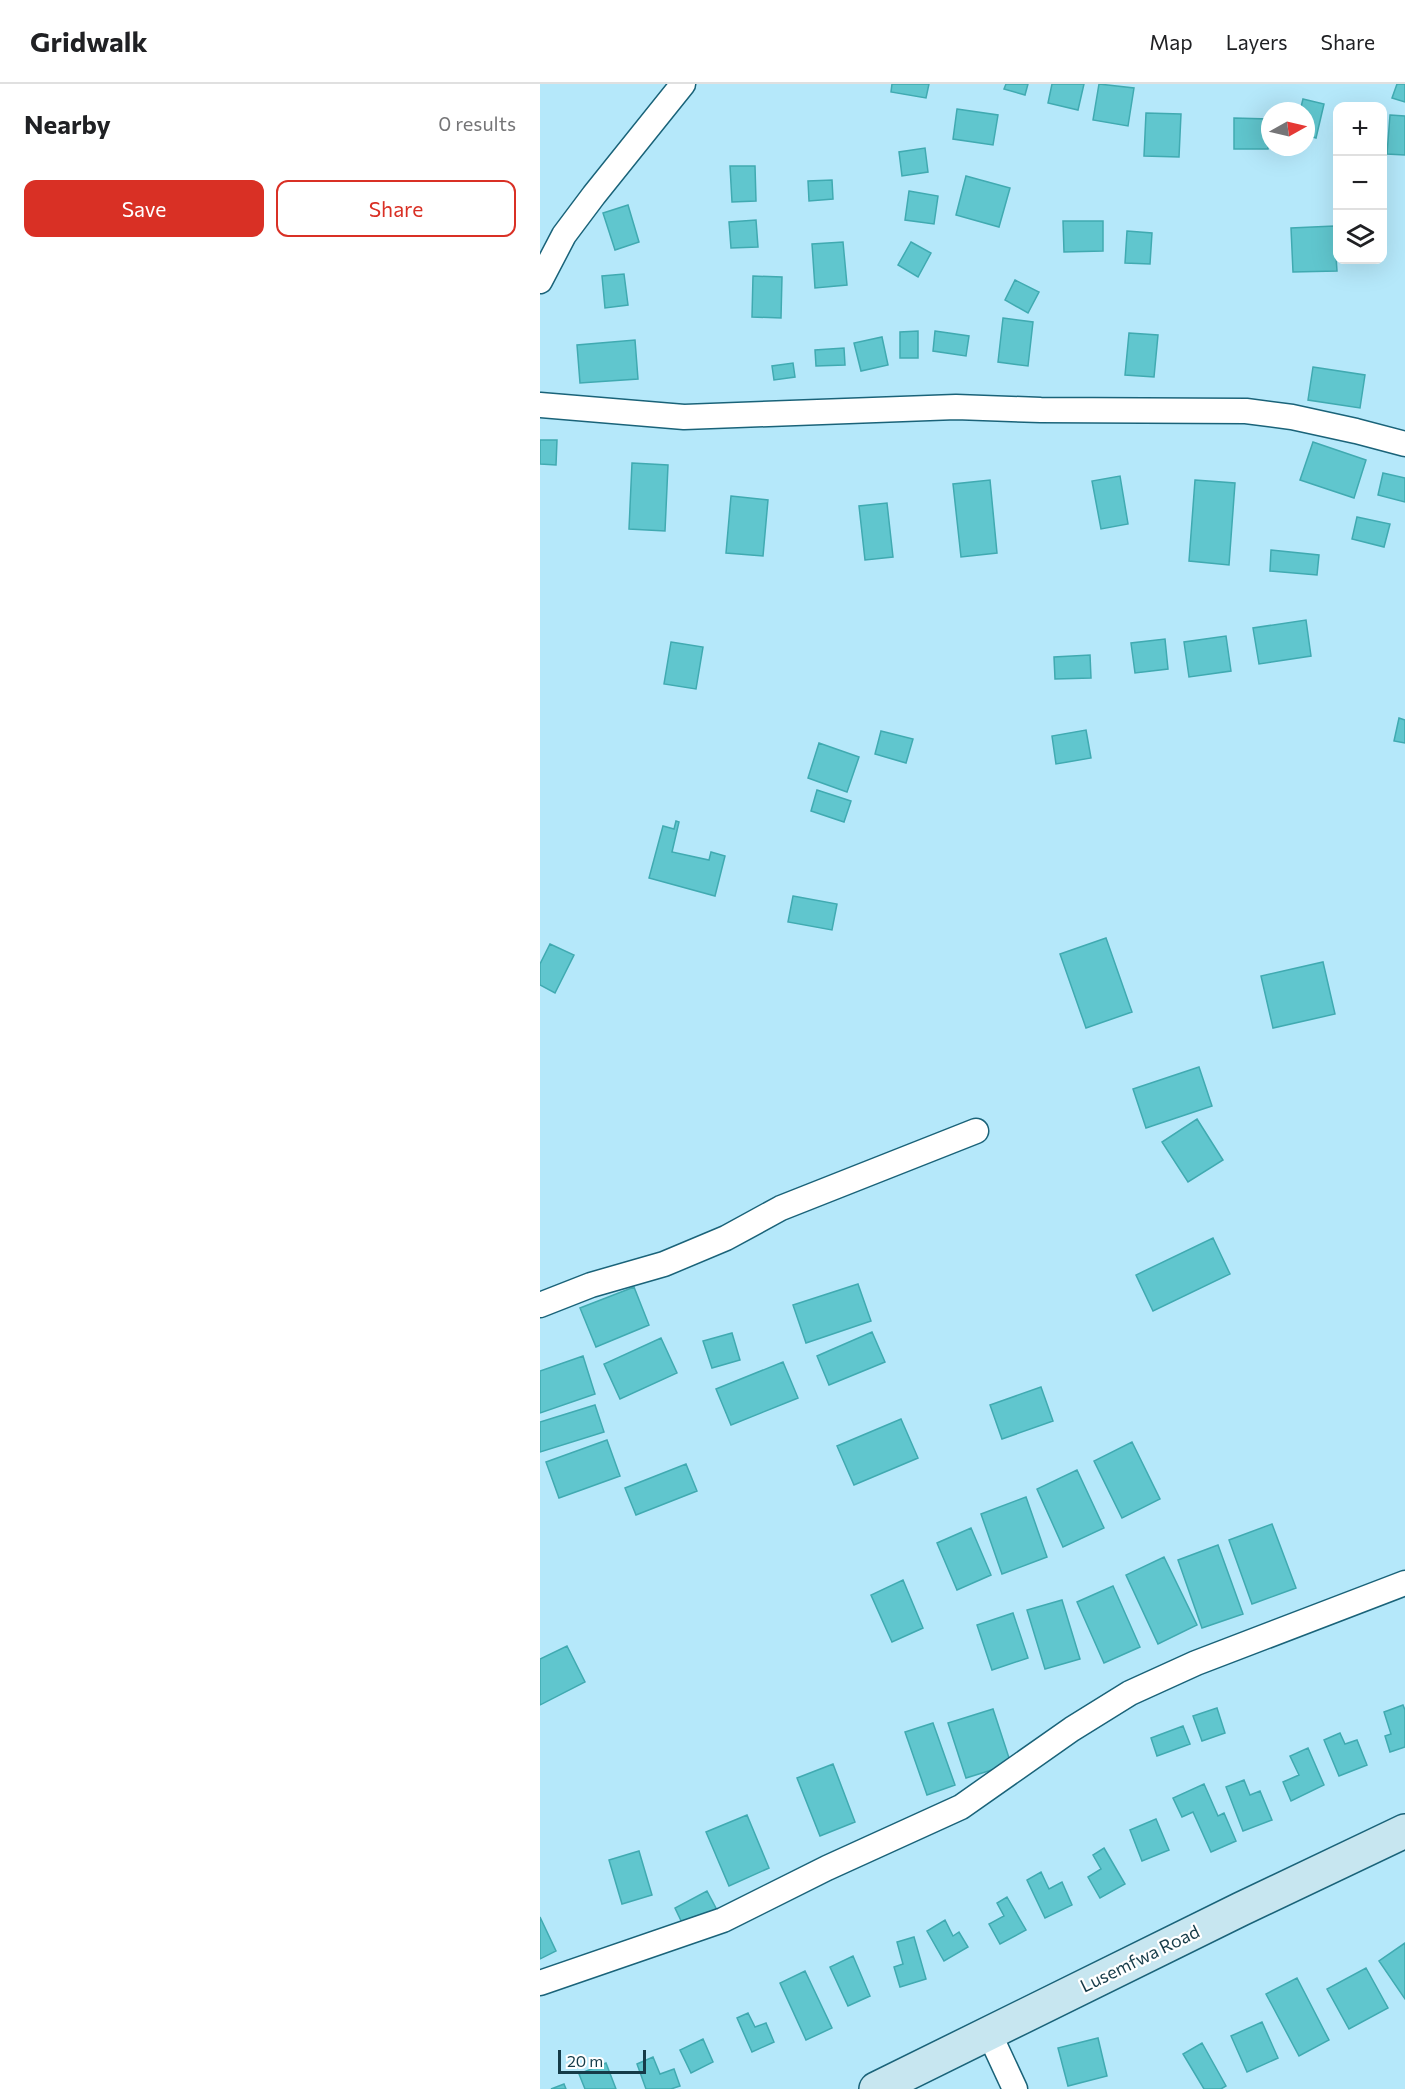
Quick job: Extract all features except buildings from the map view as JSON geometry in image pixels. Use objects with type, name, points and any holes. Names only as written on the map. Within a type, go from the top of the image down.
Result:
[{"type":"street","points":[[540,281],[564,235],[683,84]]},
{"type":"street","points":[[540,405],[684,417],[956,407],[1041,410],[1246,411],[1293,417],[1356,430],[1405,444]]},
{"type":"street","points":[[540,1305],[591,1285],[664,1264],[726,1238],[781,1208],[976,1131]]},
{"type":"street","points":[[540,1983],[723,1920],[827,1868],[961,1807],[1072,1729],[1130,1694],[1196,1663],[1405,1583]]},
{"type":"street","name":"Lusemfwa Road","points":[[876,2089],[1405,1831]]},
{"type":"street","points":[[989,2034],[1015,2089]]}]
